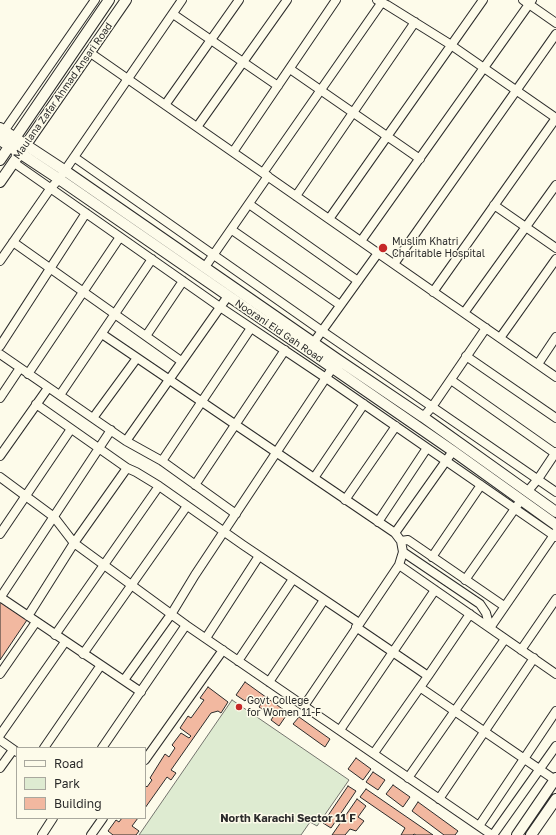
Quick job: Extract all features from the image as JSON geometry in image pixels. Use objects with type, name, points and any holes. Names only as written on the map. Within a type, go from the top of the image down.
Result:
[{"type":"main road","name":"Maulana Zafar Ahmad Ansari Road","points":[[0,160],[109,0]]},
{"type":"main road","name":"Maulana Zafar Ahmad Ansari Road","points":[[0,182],[126,0]]},
{"type":"main road","name":"Noorani Eid Gah Road","points":[[1,134],[23,150],[205,267],[314,342],[335,364],[453,451],[524,496],[556,512]]},
{"type":"main road","name":"Noorani Eid Gah Road","points":[[62,174],[228,296],[335,364],[424,417],[524,496],[555,532]]},
{"type":"main road","points":[[517,835],[556,779]]},
{"type":"main road","points":[[531,835],[556,799]]},
{"type":"street","points":[[1,134],[95,0]]},
{"type":"street","points":[[0,261],[74,157],[182,0]]},
{"type":"street","points":[[165,105],[239,0]]},
{"type":"street","points":[[197,127],[287,0]]},
{"type":"street","points":[[233,152],[336,0]]},
{"type":"street","points":[[329,219],[483,0]]},
{"type":"street","points":[[205,267],[232,230],[249,204],[265,175],[379,1],[452,45],[556,118],[434,292]]},
{"type":"street","points":[[361,242],[484,68],[528,1],[556,23]]},
{"type":"street","points":[[173,14],[278,86]]},
{"type":"street","points":[[296,196],[415,22]]},
{"type":"street","points":[[394,264],[556,34]]},
{"type":"street","points":[[89,52],[556,377]]},
{"type":"street","points":[[290,69],[420,159]]},
{"type":"street","points":[[74,157],[556,492]]},
{"type":"street","points":[[13,162],[220,307],[364,404],[481,486],[515,509],[555,532],[490,628]]},
{"type":"street","points":[[464,313],[556,185]]},
{"type":"street","points":[[249,204],[358,281]]},
{"type":"street","points":[[494,205],[556,248]]},
{"type":"street","points":[[0,346],[86,213]]},
{"type":"street","points":[[232,230],[340,305]]},
{"type":"street","points":[[28,374],[120,237]]},
{"type":"street","points":[[13,242],[181,361]]},
{"type":"street","points":[[314,342],[378,253]]},
{"type":"street","points":[[500,338],[556,258]]},
{"type":"street","points":[[60,395],[152,259]]},
{"type":"street","points":[[146,336],[183,281]]},
{"type":"street","points":[[126,441],[168,379],[228,296]]},
{"type":"street","points":[[162,461],[251,328]]},
{"type":"street","points":[[424,417],[486,328]]},
{"type":"street","points":[[102,334],[394,533],[401,541],[403,552],[399,565],[304,706]]},
{"type":"street","points":[[538,364],[555,341]]},
{"type":"street","points":[[196,485],[285,350]]},
{"type":"street","points":[[0,354],[126,441],[162,461],[236,514]]},
{"type":"street","points":[[466,356],[556,418]]},
{"type":"street","points":[[93,418],[137,358]]},
{"type":"street","points":[[124,680],[172,614],[195,575],[335,364]]},
{"type":"street","points":[[0,398],[20,368]]},
{"type":"street","points":[[451,380],[556,453],[465,580]]},
{"type":"street","points":[[0,456],[48,388]]},
{"type":"street","points":[[36,404],[99,449],[127,468],[159,486],[324,600],[393,652],[428,676]]},
{"type":"street","points":[[314,478],[364,404]]},
{"type":"street","points":[[345,500],[396,426]]},
{"type":"street","points":[[0,534],[71,429]]},
{"type":"street","points":[[111,430],[0,598],[140,692]]},
{"type":"street","points":[[378,522],[428,448]]},
{"type":"street","points":[[394,533],[453,451]]},
{"type":"street","points":[[28,616],[74,543],[127,468]]},
{"type":"street","points":[[0,477],[54,517],[74,543],[186,625],[493,835],[556,746]]},
{"type":"street","points":[[56,635],[159,486]]},
{"type":"street","points":[[432,557],[481,486]]},
{"type":"street","points":[[83,654],[187,506]]},
{"type":"street","points":[[401,541],[408,540],[504,606]]},
{"type":"street","points":[[403,552],[480,604],[486,613],[490,628]]},
{"type":"street","points":[[206,638],[259,556]]},
{"type":"street","points":[[399,565],[556,673]]},
{"type":"street","points":[[238,660],[293,579]]},
{"type":"street","points":[[340,730],[435,590]]},
{"type":"street","points":[[521,650],[556,599]]},
{"type":"street","points":[[269,682],[324,600]]},
{"type":"street","points":[[374,754],[421,688],[470,614]]},
{"type":"street","points":[[0,674],[36,622]]},
{"type":"street","points":[[103,747],[186,625]]},
{"type":"street","points":[[408,778],[505,638]]},
{"type":"street","points":[[0,735],[65,642]]},
{"type":"street","points":[[146,759],[223,650]]},
{"type":"street","points":[[439,799],[534,658]]},
{"type":"street","points":[[45,747],[101,665]]},
{"type":"street","points":[[421,688],[524,759],[556,779]]},
{"type":"street","points":[[479,826],[556,711]]},
{"type":"street","points":[[0,740],[15,751],[0,768]]},
{"type":"street","points":[[42,835],[52,819]]},
{"type":"street","points":[[91,835],[102,819]]},
{"type":"green space","points":[[232,700],[349,780],[317,826],[310,822],[301,835],[139,835]]},
{"type":"building","points":[[0,602],[27,620],[0,660]]},
{"type":"building","points":[[245,682],[288,713],[279,726],[271,720],[275,714],[268,709],[266,712],[259,707],[261,704],[249,696],[245,701],[236,695]]},
{"type":"building","points":[[208,687],[228,702],[221,713],[218,711],[211,713],[171,770],[176,773],[171,780],[167,777],[146,807],[146,786],[147,787],[152,780],[150,778],[165,754],[169,757],[175,748],[172,745],[181,733],[189,738],[191,736],[180,728],[188,716],[191,718],[204,700],[200,698]]},
{"type":"building","points":[[299,717],[330,739],[325,747],[293,724]]},
{"type":"building","points":[[356,758],[371,769],[363,780],[348,769]]},
{"type":"building","points":[[373,772],[385,780],[378,790],[366,782]]},
{"type":"building","points":[[393,785],[410,797],[403,807],[386,794]]},
{"type":"building","points":[[348,786],[356,791],[331,828],[323,823]]},
{"type":"building","points":[[366,789],[433,835],[401,835],[405,828],[360,797]]},
{"type":"building","points":[[357,799],[366,806],[358,817],[364,821],[356,831],[350,829],[345,835],[332,835]]},
{"type":"building","points":[[418,802],[458,831],[455,835],[444,835],[412,811]]},
{"type":"building","points":[[121,819],[137,819],[132,826],[139,831],[136,835],[113,835],[108,831],[116,820],[119,822]]},
{"type":"place","name":"Muslim Khatri Charitable Hospital","points":[[383,248]]},
{"type":"place","name":"Govt College for Women 11-F","points":[[239,707]]},
{"type":"district","name":"North Karachi Sector 11 F","points":[[288,819]]}]
